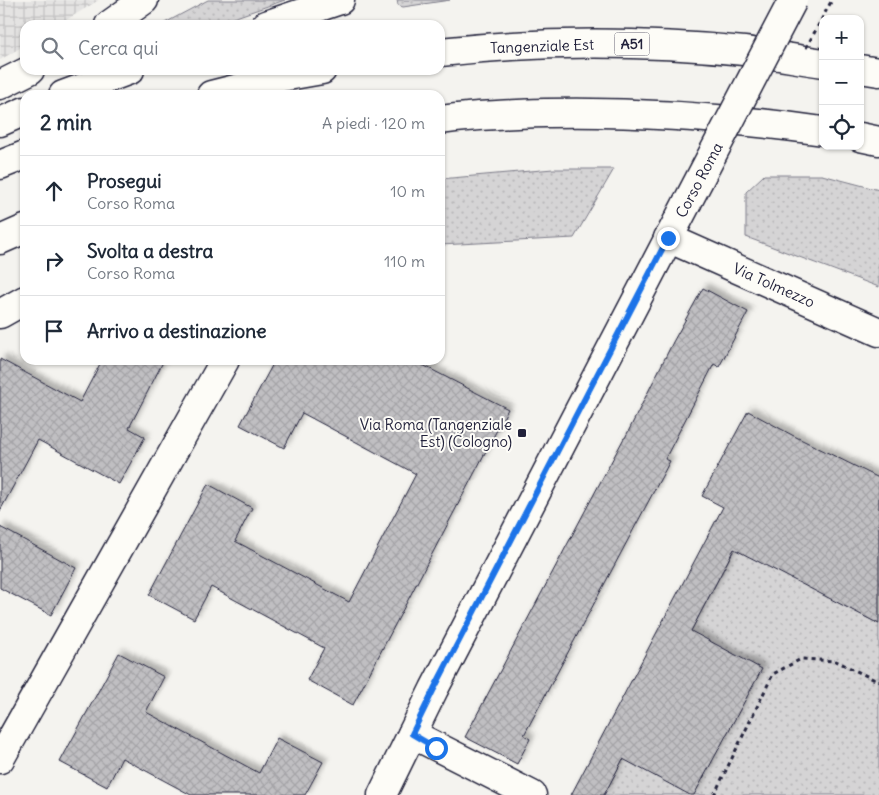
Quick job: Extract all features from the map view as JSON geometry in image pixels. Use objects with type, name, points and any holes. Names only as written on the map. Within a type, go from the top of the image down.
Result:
[{"type":"main road","points":[[116,20],[144,0]]},
{"type":"main road","points":[[281,20],[340,0]]},
{"type":"main road","name":"Corso Roma","points":[[382,795],[434,689],[794,0]]},
{"type":"main road","name":"Tangenziale Est","points":[[445,52],[549,45],[626,44],[718,49],[819,62]]},
{"type":"main road","points":[[864,70],[879,72]]},
{"type":"main road","points":[[0,85],[20,75]]},
{"type":"main road","points":[[76,90],[117,75]]},
{"type":"main road","points":[[231,90],[293,75]]},
{"type":"main road","points":[[0,122],[20,113]]},
{"type":"main road","points":[[445,120],[526,114],[643,113],[772,124],[819,130]]},
{"type":"main road","points":[[864,138],[879,141]]},
{"type":"main road","points":[[0,166],[20,157]]},
{"type":"main road","points":[[0,240],[20,231]]},
{"type":"main road","name":"Via Tolmezzo","points":[[668,238],[879,332]]},
{"type":"main road","points":[[0,314],[20,303]]},
{"type":"main road","points":[[0,759],[222,365]]},
{"type":"main road","points":[[412,734],[532,795]]},
{"type":"path","points":[[714,795],[773,674],[801,659],[827,660],[836,661],[879,682]]},
{"type":"shaded area","points":[[0,0],[99,0],[66,20],[20,20],[20,48],[0,60]]},
{"type":"shaded area","points":[[208,0],[285,0],[227,20],[170,20]]},
{"type":"shaded area","points":[[397,0],[450,0],[403,7],[398,5]]},
{"type":"shaded area","points":[[553,169],[614,169],[574,238],[445,245],[445,179]]},
{"type":"shaded area","points":[[764,175],[822,175],[879,190],[879,287],[746,237],[746,192]]},
{"type":"shaded area","points":[[735,548],[879,624],[879,795],[604,795]]},
{"type":"building","points":[[703,288],[748,312],[719,367],[714,364],[665,459],[670,461],[524,735],[530,739],[517,764],[465,737]]},
{"type":"building","points":[[0,359],[80,402],[99,365],[161,365],[129,428],[145,437],[119,484],[38,440],[0,511]]},
{"type":"building","points":[[272,365],[423,365],[508,409],[353,705],[307,680],[324,648],[211,587],[194,619],[149,595],[208,484],[252,508],[235,541],[349,602],[416,474],[302,413],[284,448],[240,425]]},
{"type":"building","points":[[748,411],[879,478],[879,624],[734,549],[691,631],[762,669],[694,795],[690,795],[623,759],[604,795],[571,795],[723,507],[702,496]]},
{"type":"building","points":[[0,527],[76,568],[51,615],[0,588]]},
{"type":"building","points":[[119,653],[164,677],[146,712],[259,773],[277,738],[323,762],[305,795],[191,795],[122,758],[107,787],[60,762]]},
{"type":"place","name":"Via Roma (Tangenziale Est) (Cologno)","points":[[522,433]]},
{"type":"route","points":[[436,748],[412,734],[668,238]]}]
